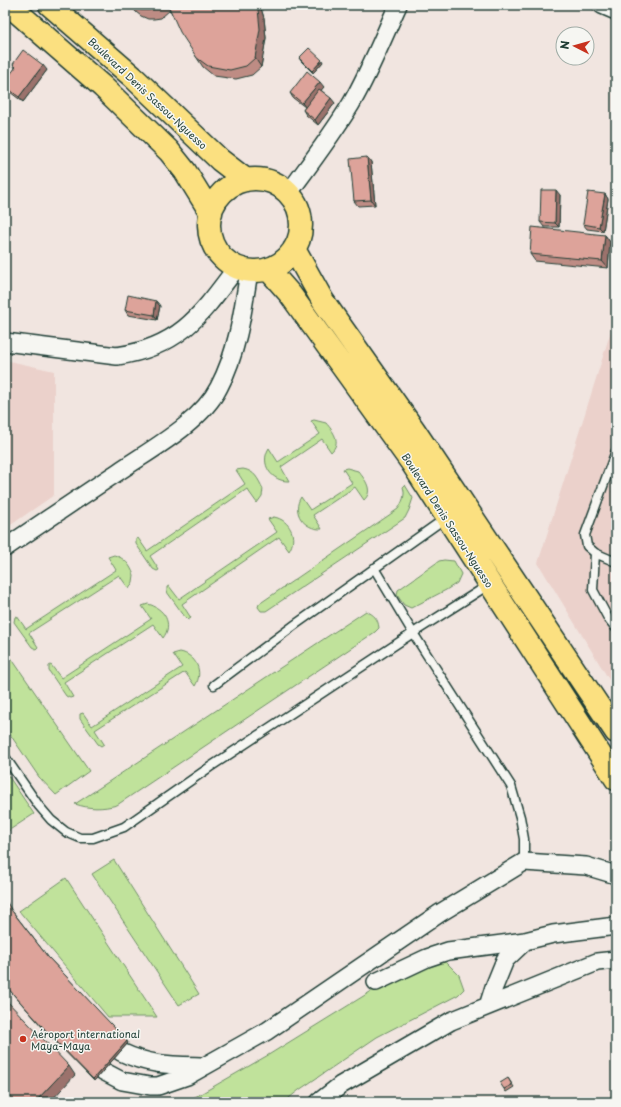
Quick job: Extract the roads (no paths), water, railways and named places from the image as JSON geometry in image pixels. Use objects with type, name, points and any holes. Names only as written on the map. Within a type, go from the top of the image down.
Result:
[{"type":"main road","points":[[9,5],[103,87],[169,151],[185,171],[211,213]]},
{"type":"main road","name":"Boulevard Denis Sassou-Nguesso","points":[[50,5],[133,77],[220,160],[246,180]]},
{"type":"main road","points":[[257,179],[269,181],[280,186],[295,204],[301,227],[299,238],[294,249],[287,258],[278,265],[251,269],[228,263],[221,256],[212,240],[210,231],[211,213],[216,201],[224,191],[234,184],[246,180],[257,179]]},
{"type":"main road","points":[[294,249],[323,301],[414,430],[616,732]]},
{"type":"main road","name":"Boulevard Denis Sassou-Nguesso","points":[[251,269],[286,289],[412,463],[616,779]]},
{"type":"street","points":[[288,194],[331,134],[351,103],[367,73],[398,5]]},
{"type":"street","points":[[602,5],[616,11]]},
{"type":"street","points":[[5,548],[174,433],[201,412],[219,388],[230,360],[238,334],[251,269]]},
{"type":"street","points":[[5,342],[117,356],[132,354],[152,348],[172,338],[187,327],[206,306],[251,269]]},
{"type":"street","points":[[103,1071],[122,1081],[150,1086],[158,1086],[187,1076],[267,1031],[440,914],[524,862],[586,866],[616,875]]},
{"type":"street","points":[[376,982],[427,958],[448,951],[525,941],[553,934],[616,926]]},
{"type":"street","points":[[488,1006],[494,986],[505,960],[525,941]]},
{"type":"street","points":[[319,1102],[341,1085],[451,1021],[596,962],[616,960]]},
{"type":"street","points":[[121,1052],[146,1062],[207,1066]]},
{"type":"lane","points":[[616,451],[585,535],[587,546],[595,553],[616,562]]},
{"type":"lane","points":[[214,685],[374,568],[447,518]]},
{"type":"lane","points":[[595,553],[593,590],[608,618],[616,628]]},
{"type":"lane","points":[[374,568],[413,633],[511,786],[523,832],[524,862]]},
{"type":"lane","points":[[5,757],[51,820],[66,832],[80,838],[93,838],[124,827],[210,766],[413,633],[491,584]]},
{"type":"place","name":"Aéroport international Maya-Maya","points":[[23,1039]]}]
